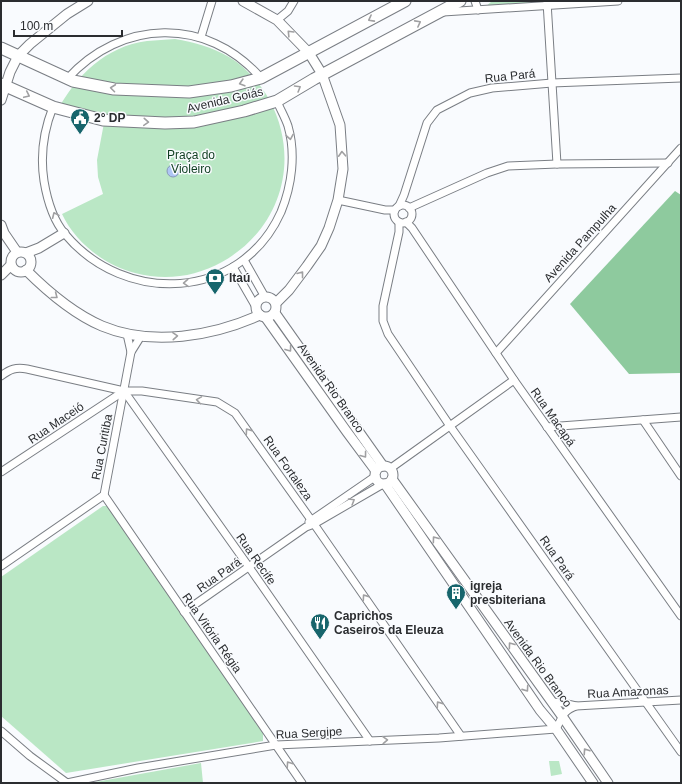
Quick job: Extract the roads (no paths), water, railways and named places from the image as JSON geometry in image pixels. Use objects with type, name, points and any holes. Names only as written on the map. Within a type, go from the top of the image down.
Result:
[{"type":"main road","name":"Avenida Goiás","points":[[1,48],[68,80],[114,89],[189,92],[231,86],[261,78],[309,53],[386,6],[406,1]]},
{"type":"main road","name":"Avenida Goiás","points":[[4,85],[53,107],[103,120],[165,123],[194,122],[244,111],[277,101],[322,74],[460,1]]},
{"type":"street","points":[[1,100],[4,85],[18,56],[67,14],[88,1]]},
{"type":"street","points":[[201,37],[212,1]]},
{"type":"street","points":[[243,1],[278,20],[309,53],[322,74],[340,125],[343,169],[338,200],[329,228],[321,246],[289,290],[276,303],[275,313],[269,317],[261,313]]},
{"type":"street","points":[[278,20],[288,11],[294,1]]},
{"type":"street","points":[[475,1],[478,10]]},
{"type":"street","points":[[437,13],[548,3],[618,1]]},
{"type":"street","points":[[548,3],[557,164]]},
{"type":"street","points":[[68,80],[77,69],[97,53],[114,43],[148,33],[161,32],[176,32],[201,37],[227,49],[254,69],[261,78]]},
{"type":"street","name":"Rua Pará","points":[[681,78],[552,83],[492,88],[470,93],[437,110],[427,123],[404,195],[404,216],[399,232],[383,306],[384,321],[388,334],[450,426],[681,752]]},
{"type":"street","points":[[53,107],[43,138],[43,172],[48,198],[64,234],[78,248],[112,272],[131,279],[153,284],[190,283],[213,277],[244,260],[262,242],[275,224],[288,193],[291,176],[292,153],[288,125],[277,101]]},
{"type":"street","name":"Avenida Pampulha","points":[[496,353],[681,148]]},
{"type":"street","points":[[338,200],[385,210],[404,216],[417,205],[487,173],[508,166],[668,163]]},
{"type":"street","name":"Rua Macapá","points":[[404,216],[514,380],[681,616]]},
{"type":"street","points":[[1,225],[4,233],[24,255],[30,265],[26,270],[20,272],[13,268],[11,258],[24,255],[40,248],[64,234]]},
{"type":"street","points":[[244,260],[265,297]]},
{"type":"street","name":"Avenida Rio Branco","points":[[233,267],[261,313],[347,432],[381,470]]},
{"type":"street","points":[[2,274],[13,268]]},
{"type":"street","points":[[26,270],[39,283],[71,308],[102,326],[127,334],[157,337],[193,335],[239,324],[261,313]]},
{"type":"street","points":[[261,313],[259,300],[265,297],[271,298],[276,303]]},
{"type":"street","name":"Avenida Rio Branco","points":[[275,313],[381,470]]},
{"type":"street","name":"Rua Curitiba","points":[[127,334],[131,352]]},
{"type":"street","name":"Rua Curitiba","points":[[1,566],[104,495],[131,352],[141,336]]},
{"type":"street","name":"Rua Fortaleza","points":[[1,376],[10,370],[18,368],[27,369],[124,391],[142,391],[217,402],[236,413],[461,736]]},
{"type":"street","name":"Rua Pará","points":[[184,612],[313,522],[365,484],[381,470],[450,426],[514,380]]},
{"type":"street","name":"Rua Maceió","points":[[1,472],[124,391]]},
{"type":"street","name":"Rua Recife","points":[[124,391],[370,741]]},
{"type":"street","points":[[547,427],[681,417]]},
{"type":"street","points":[[643,420],[681,476]]},
{"type":"street","points":[[381,470],[393,473],[387,482],[378,481],[381,470]]},
{"type":"street","name":"Rua Pará","points":[[313,522],[387,482]]},
{"type":"street","name":"Avenida Rio Branco","points":[[387,482],[552,702],[608,783]]},
{"type":"street","name":"Avenida Rio Branco","points":[[387,482],[540,710],[593,783]]},
{"type":"street","points":[[365,484],[370,491]]},
{"type":"street","name":"Rua Vitória Régia","points":[[104,495],[302,783]]},
{"type":"street","name":"Rua Amazonas","points":[[562,716],[567,709],[576,706],[681,700]]},
{"type":"street","name":"Rua Amazonas","points":[[552,702],[576,706]]},
{"type":"street","points":[[556,730],[562,716]]},
{"type":"street","name":"Rua Sergipe","points":[[67,783],[138,768],[276,746],[556,730]]},
{"type":"street","points":[[1,731],[30,756],[67,783]]},
{"type":"water","points":[[171,165],[175,165],[179,171],[175,177],[171,177],[167,173],[167,169]]},
{"type":"place","name":"2° DP","points":[[80,135]]},
{"type":"place","name":"Itaú","points":[[215,295]]},
{"type":"place","name":"igreja presbiteriana","points":[[456,610]]},
{"type":"place","name":"Caprichos Caseiros da Eleuza","points":[[320,640]]},
{"type":"park label","name":"Praça do Violeiro","points":[[191,162]]}]
